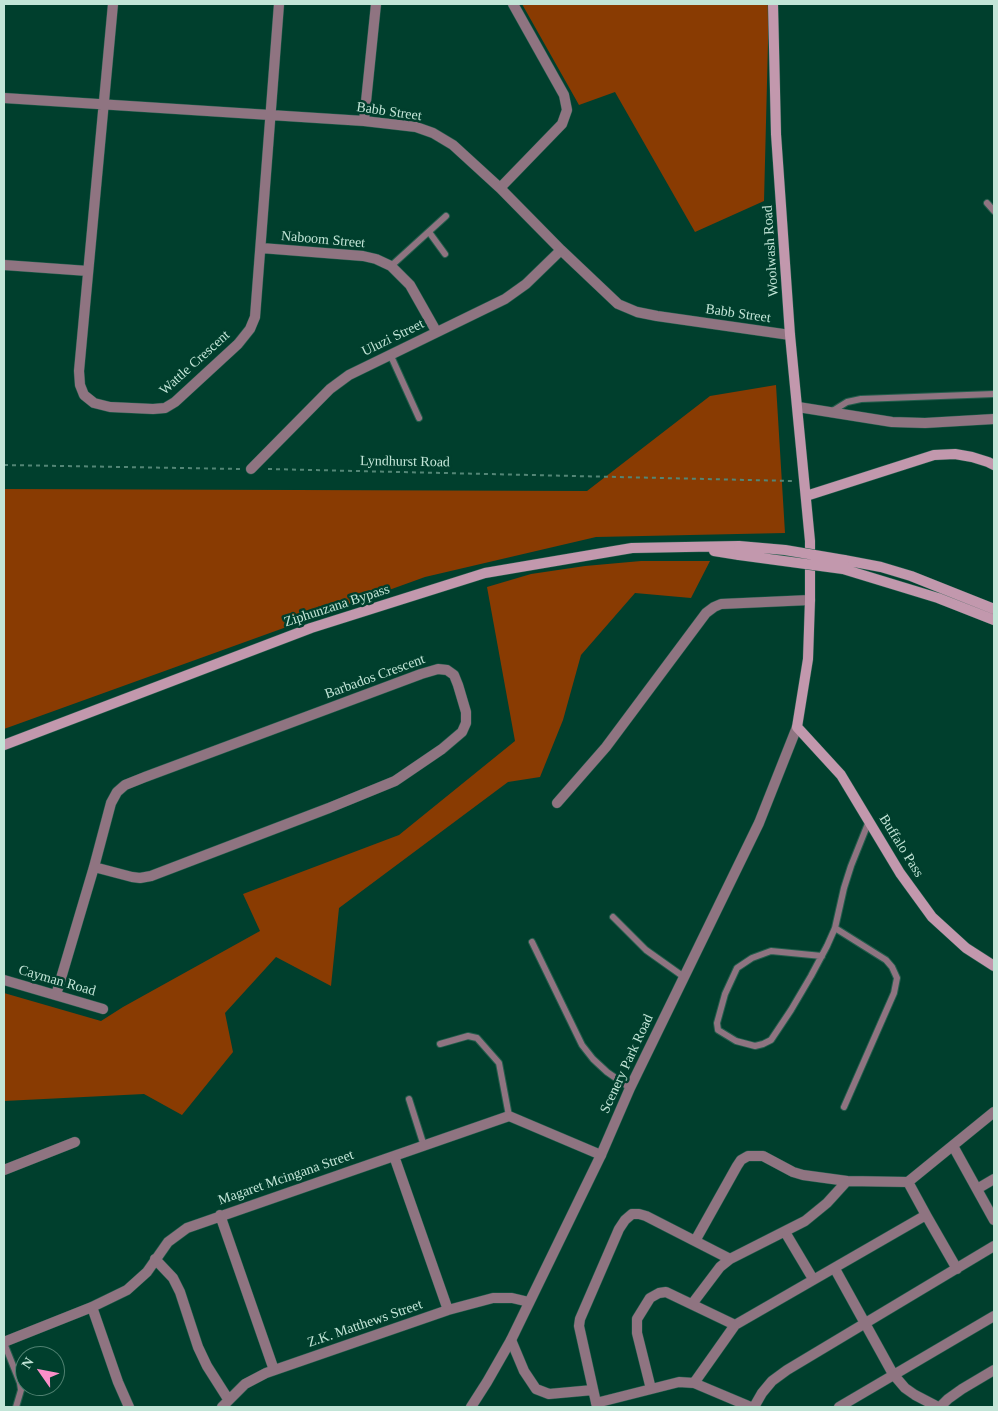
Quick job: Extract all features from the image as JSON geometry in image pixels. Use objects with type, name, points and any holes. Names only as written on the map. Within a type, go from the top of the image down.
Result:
[{"type":"main road","name":"Woolwash Road","points":[[772,4],[776,134],[790,335],[810,541],[808,660],[797,727]]},
{"type":"main road","points":[[806,496],[934,454],[955,454],[972,457],[994,466]]},
{"type":"main road","name":"Ziphunzana Bypass","points":[[4,745],[311,628],[484,573],[632,548],[739,550],[843,564]]},
{"type":"main road","points":[[843,564],[881,567],[911,576],[994,608]]},
{"type":"main road","points":[[843,564],[994,620]]},
{"type":"main road","name":"Buffalo Pass","points":[[797,727],[841,775],[900,874],[932,917],[966,948],[994,966]]},
{"type":"street","name":"Wattle Crescent","points":[[113,4],[79,371],[80,385],[84,395],[94,403],[110,407],[153,409],[165,408],[176,402],[238,344],[250,329],[256,316],[279,4]]},
{"type":"street","points":[[364,121],[376,4]]},
{"type":"street","points":[[500,188],[562,124],[567,110],[564,95],[513,4]]},
{"type":"street","name":"Babb Street","points":[[4,98],[364,121],[416,127],[433,133],[453,145],[500,188],[618,304],[637,312],[657,316],[790,335]]},
{"type":"street","name":"Naboom Street","points":[[261,248],[363,256],[376,259],[391,266],[410,284],[436,331]]},
{"type":"street","name":"Uluzi Street","points":[[251,469],[330,389],[349,375],[436,331],[505,300],[526,284],[561,250]]},
{"type":"street","points":[[4,265],[88,271]]},
{"type":"street","points":[[798,407],[864,419],[900,422],[925,423],[994,419]]},
{"type":"street","points":[[557,803],[606,747],[697,623],[714,606],[733,603],[810,600]]},
{"type":"street","name":"Barbados Crescent","points":[[56,995],[94,867],[110,803],[117,792],[125,785],[421,674],[438,669],[447,670],[454,675],[466,712],[466,723],[462,732],[442,749],[395,781],[338,805],[151,876],[132,877],[94,867]]},
{"type":"street","name":"Scenery Park Road","points":[[470,1407],[487,1382],[510,1340],[601,1155],[630,1088],[759,823],[797,727]]},
{"type":"street","name":"Cayman Road","points":[[4,980],[103,1009]]},
{"type":"street","points":[[695,1241],[737,1166],[741,1160],[748,1156],[763,1156],[803,1175],[847,1181],[908,1182],[994,1112]]},
{"type":"street","points":[[509,1116],[601,1155]]},
{"type":"street","name":"Magaret Mcingana Street","points":[[4,1342],[92,1307],[127,1290],[147,1272],[168,1242],[187,1228],[509,1116]]},
{"type":"street","points":[[4,1170],[75,1142]]},
{"type":"street","points":[[953,1146],[994,1220]]},
{"type":"street","points":[[394,1156],[448,1310]]},
{"type":"street","points":[[977,1189],[994,1179]]},
{"type":"street","points":[[692,1304],[720,1267],[730,1259],[805,1221],[827,1203],[847,1181]]},
{"type":"street","points":[[908,1182],[956,1269]]},
{"type":"street","points":[[730,1259],[639,1214],[632,1214],[625,1220],[619,1229],[580,1319],[580,1334],[596,1405],[679,1382],[694,1383],[753,1407],[772,1381],[994,1246]]},
{"type":"street","points":[[220,1215],[274,1370]]},
{"type":"street","points":[[694,1383],[734,1325],[926,1215]]},
{"type":"street","points":[[785,1232],[812,1279]]},
{"type":"street","points":[[154,1260],[173,1278],[180,1292],[198,1347],[225,1403]]},
{"type":"street","points":[[835,1268],[894,1374],[905,1388],[915,1395],[939,1407],[962,1389],[994,1370]]},
{"type":"street","points":[[651,1389],[637,1333],[638,1319],[650,1298],[659,1293],[666,1292],[734,1325]]},
{"type":"street","name":"Z.K. Matthews Street","points":[[225,1403],[245,1384],[274,1370],[448,1310],[493,1298],[512,1298],[529,1302]]},
{"type":"street","points":[[92,1307],[118,1382],[130,1407]]},
{"type":"street","points":[[839,1407],[994,1316]]},
{"type":"street","points":[[510,1340],[524,1370],[536,1389],[549,1394],[593,1390]]},
{"type":"lane","points":[[987,203],[994,212]]},
{"type":"lane","points":[[391,266],[446,216]]},
{"type":"lane","points":[[429,232],[445,254]]},
{"type":"lane","points":[[390,354],[419,418]]},
{"type":"lane","points":[[831,412],[847,402],[862,398],[994,394]]},
{"type":"lane","points":[[822,956],[770,951],[752,958],[737,968],[725,994],[717,1023],[718,1030],[736,1041],[755,1046],[771,1040],[791,1010],[822,956],[835,928],[844,888],[869,821]]},
{"type":"lane","points":[[612,917],[646,950],[684,977]]},
{"type":"lane","points":[[835,928],[886,960],[897,978],[894,993],[844,1107]]},
{"type":"lane","points":[[532,942],[582,1045],[607,1072],[630,1088]]},
{"type":"lane","points":[[440,1044],[468,1036],[478,1038],[499,1063],[509,1116]]},
{"type":"lane","points":[[409,1100],[424,1146]]},
{"type":"lane","points":[[4,1342],[20,1383],[16,1407]]},
{"type":"path","name":"Lyndhurst Road","points":[[4,465],[805,481]]},
{"type":"shaded area","points":[[522,4],[769,4],[764,201],[695,232],[615,92],[579,105]]},
{"type":"shaded area","points":[[776,385],[785,533],[596,537],[425,577],[4,729],[4,489],[587,491],[710,396]]},
{"type":"shaded area","points":[[641,561],[710,561],[691,598],[635,593],[581,655],[563,720],[540,777],[508,782],[339,908],[331,986],[276,957],[225,1013],[233,1052],[182,1115],[144,1094],[4,1101],[4,993],[101,1021],[260,931],[243,894],[399,835],[515,741],[487,587],[531,574],[585,566]]}]
